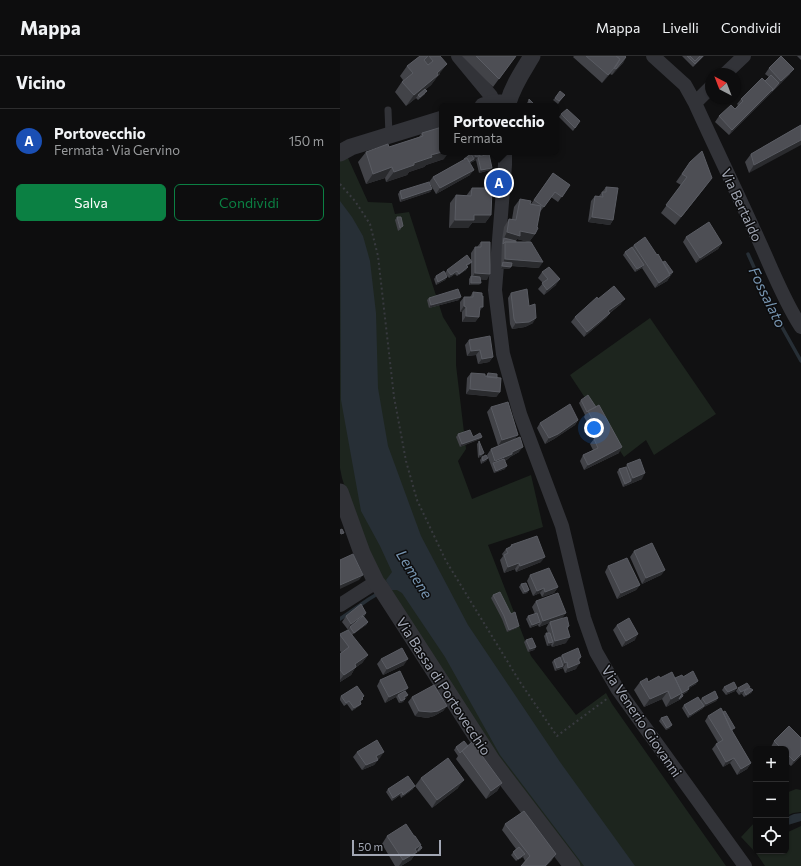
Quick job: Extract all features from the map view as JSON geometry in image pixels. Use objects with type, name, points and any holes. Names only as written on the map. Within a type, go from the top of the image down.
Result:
[{"type":"street","points":[[458,56],[497,103]]},
{"type":"street","points":[[499,103],[512,91],[517,79],[532,56]]},
{"type":"street","name":"Via Bertaldo","points":[[653,56],[686,85],[754,229],[772,272],[791,311],[801,327]]},
{"type":"street","points":[[731,68],[744,56]]},
{"type":"street","points":[[695,103],[705,93]]},
{"type":"street","points":[[340,153],[351,147],[439,120]]},
{"type":"street","name":"Via Venerio Giovanni","points":[[505,155],[495,290],[503,354],[520,414],[562,526],[584,618],[596,652],[618,690],[745,866]]},
{"type":"street","name":"Via Bassa di Portovecchio","points":[[340,492],[362,553],[381,589],[493,762],[572,866]]},
{"type":"street","points":[[340,605],[381,589]]},
{"type":"lane","points":[[388,110],[389,135]]},
{"type":"path","points":[[340,184],[355,201],[370,224],[378,256],[394,397],[406,461],[417,500],[446,561],[520,682],[557,736],[618,690]]},
{"type":"shaded area","points":[[340,151],[348,158],[368,202],[392,203],[395,214],[409,212],[443,317],[456,338],[456,365],[466,449],[458,461],[472,499],[531,475],[543,527],[488,545],[531,656],[576,715],[606,693],[612,704],[726,866],[576,866],[541,822],[383,583],[362,541],[340,468]]},
{"type":"shaded area","points":[[650,318],[716,414],[654,455],[646,440],[624,457],[570,375]]},
{"type":"shaded area","points":[[796,789],[801,790],[801,812],[789,815],[789,792]]},
{"type":"shaded area","points":[[753,824],[753,850],[741,837]]},
{"type":"shaded area","points":[[801,826],[801,866],[765,866],[757,854],[789,854],[789,832]]},
{"type":"water","name":"Lemene","points":[[340,201],[352,217],[363,236],[370,261],[376,313],[378,388],[388,446],[421,536],[468,625],[560,762],[635,866],[584,866],[500,755],[445,657],[402,593],[397,590],[391,590],[389,587],[386,580],[392,572],[361,511],[341,400]]},
{"type":"water","points":[[801,813],[801,821],[789,825],[789,816]]},
{"type":"building","points":[[420,56],[428,56],[424,60],[428,65],[433,61],[429,56],[440,56],[447,64],[437,73],[438,75],[414,95],[402,82],[413,73],[407,66]]},
{"type":"building","points":[[476,56],[516,56],[499,79]]},
{"type":"building","points":[[586,56],[616,56],[620,59],[608,75]]},
{"type":"building","points":[[616,56],[626,57],[616,69],[614,68],[620,59]]},
{"type":"building","points":[[687,56],[690,56],[695,61],[700,56],[703,56],[695,64]]},
{"type":"building","points":[[781,56],[794,69],[781,81],[769,68]]},
{"type":"building","points":[[771,75],[779,83],[772,91],[773,89],[765,81]]},
{"type":"building","points":[[762,78],[773,89],[732,130],[719,116],[731,105],[735,109],[743,101],[741,99]]},
{"type":"building","points":[[425,89],[427,91],[420,97],[418,95]]},
{"type":"building","points":[[560,91],[565,95],[559,101],[555,98]]},
{"type":"building","points":[[567,109],[580,121],[575,128],[561,114]]},
{"type":"building","points":[[801,125],[801,140],[754,165],[751,154]]},
{"type":"building","points":[[439,128],[439,153],[431,155],[432,157],[414,163],[414,165],[394,172],[392,167],[373,174],[366,152],[388,144],[389,147],[423,136],[422,133]]},
{"type":"building","points":[[702,151],[712,178],[681,217],[666,205],[687,177],[682,174],[690,162]]},
{"type":"building","points":[[472,155],[474,159],[469,162],[467,158],[464,159]]},
{"type":"building","points":[[489,155],[492,168],[481,170],[478,157]]},
{"type":"building","points":[[467,158],[474,170],[440,188],[433,177]]},
{"type":"building","points":[[553,173],[570,185],[562,197],[555,192],[544,207],[534,200]]},
{"type":"building","points":[[429,182],[432,189],[402,199],[400,191]]},
{"type":"building","points":[[606,187],[618,188],[613,220],[592,217],[595,196],[603,197],[602,192],[606,192]]},
{"type":"building","points":[[472,188],[492,188],[491,215],[474,215],[474,220],[455,220],[456,195],[471,196]]},
{"type":"building","points":[[520,199],[531,201],[530,204],[541,206],[538,228],[535,234],[520,231],[520,236],[507,232],[509,219],[516,220]]},
{"type":"building","points":[[397,217],[401,217],[403,226],[400,228]]},
{"type":"building","points":[[709,222],[722,243],[700,258],[686,237]]},
{"type":"building","points":[[645,237],[657,255],[658,254],[670,275],[659,283],[634,245]]},
{"type":"building","points":[[504,238],[516,242],[505,242],[503,244]]},
{"type":"building","points":[[481,242],[490,242],[490,274],[475,273],[475,247],[481,247]]},
{"type":"building","points":[[505,242],[531,242],[543,262],[505,259]]},
{"type":"building","points":[[632,247],[644,265],[637,269],[625,252]]},
{"type":"building","points":[[467,255],[472,262],[466,265],[468,267],[459,274],[457,271],[451,275],[447,270]]},
{"type":"building","points":[[665,261],[673,272],[670,274],[663,262]]},
{"type":"building","points":[[503,262],[512,263],[511,267],[502,266]]},
{"type":"building","points":[[549,267],[560,279],[547,290],[542,283],[548,279],[542,272]]},
{"type":"building","points":[[444,271],[447,277],[438,282],[436,276]]},
{"type":"building","points":[[471,276],[480,277],[481,283],[471,283]]},
{"type":"building","points":[[614,286],[625,299],[608,311],[610,313],[587,332],[575,317],[597,297],[598,299]]},
{"type":"building","points":[[458,289],[461,297],[431,305],[429,298]]},
{"type":"building","points":[[527,289],[529,306],[535,304],[536,318],[529,322],[516,323],[514,319],[511,293]]},
{"type":"building","points":[[473,292],[482,293],[483,296],[483,307],[480,307],[479,317],[466,316],[464,297],[473,297]]},
{"type":"building","points":[[490,336],[493,357],[482,359],[480,350],[471,351],[469,340]]},
{"type":"building","points":[[471,373],[485,374],[485,376],[501,378],[500,392],[470,389]]},
{"type":"building","points":[[488,373],[497,374],[497,378],[487,377]]},
{"type":"building","points":[[588,395],[596,407],[587,412],[581,400]]},
{"type":"building","points":[[508,402],[518,435],[502,440],[491,407]]},
{"type":"building","points":[[570,404],[578,420],[558,434],[549,438],[540,423]]},
{"type":"building","points":[[599,405],[622,447],[588,465],[583,455],[598,448],[594,439],[601,435],[588,411]]},
{"type":"building","points":[[470,430],[473,437],[480,433],[482,437],[462,444],[458,434]]},
{"type":"building","points":[[520,437],[523,447],[512,452],[512,454],[495,461],[491,449]]},
{"type":"building","points":[[479,441],[484,453],[480,455]]},
{"type":"building","points":[[486,455],[488,458],[483,461],[482,457]]},
{"type":"building","points":[[504,459],[507,466],[496,471],[493,463]]},
{"type":"building","points":[[640,459],[645,473],[633,478],[627,464]]},
{"type":"building","points":[[626,467],[631,481],[625,484],[619,469]]},
{"type":"building","points":[[342,529],[344,533],[341,534],[340,530]]},
{"type":"building","points":[[537,536],[545,557],[520,566],[519,563],[508,567],[504,555],[508,553],[506,549],[512,546],[511,545]]},
{"type":"building","points":[[652,543],[665,570],[646,578],[634,551]]},
{"type":"building","points":[[353,554],[363,575],[340,585],[340,560]]},
{"type":"building","points":[[627,558],[640,585],[621,593],[608,566]]},
{"type":"building","points":[[549,568],[558,587],[545,592],[544,588],[537,591],[530,575]]},
{"type":"building","points":[[526,583],[529,590],[525,592],[521,584]]},
{"type":"building","points":[[500,592],[511,614],[515,612],[519,626],[509,630],[504,616],[493,595]]},
{"type":"building","points":[[558,593],[566,613],[543,621],[536,601]]},
{"type":"building","points":[[361,604],[366,613],[351,624],[346,616]]},
{"type":"building","points":[[537,613],[540,622],[532,625],[528,616]]},
{"type":"building","points":[[363,616],[368,622],[354,633],[350,627]]},
{"type":"building","points":[[567,617],[569,626],[567,627],[570,637],[555,641],[550,622]]},
{"type":"building","points":[[629,618],[638,634],[626,641],[617,625]]},
{"type":"building","points":[[348,630],[368,655],[355,664],[356,667],[344,675],[340,670],[340,654],[349,647],[340,634]]},
{"type":"building","points":[[546,633],[550,633],[553,642],[549,643]]},
{"type":"building","points":[[532,638],[536,647],[530,649],[526,640]]},
{"type":"building","points":[[402,648],[408,659],[387,669],[381,659]]},
{"type":"building","points":[[578,648],[581,657],[578,659],[580,663],[568,668],[567,662],[565,663],[562,655]]},
{"type":"building","points":[[560,657],[563,666],[557,668],[554,660]]},
{"type":"building","points":[[400,671],[408,688],[389,697],[380,680]]},
{"type":"building","points":[[693,671],[698,681],[682,693],[675,678],[682,675],[683,677]]},
{"type":"building","points":[[672,672],[682,693],[671,699],[668,691],[650,699],[640,682],[647,678],[648,682],[659,676],[660,678]]},
{"type":"building","points":[[734,682],[737,688],[728,692],[724,687]]},
{"type":"building","points":[[747,683],[750,687],[741,692],[738,688]]},
{"type":"building","points":[[434,685],[447,706],[438,711],[419,711],[412,697]]},
{"type":"building","points":[[357,686],[364,696],[360,701],[361,704],[354,708],[349,701],[346,703],[341,696]]},
{"type":"building","points":[[750,688],[753,690],[746,695],[744,691]]},
{"type":"building","points":[[405,691],[408,695],[401,701],[398,695]]},
{"type":"building","points":[[715,691],[718,698],[706,704],[702,698]]},
{"type":"building","points":[[698,697],[704,706],[690,715],[684,705]]},
{"type":"building","points":[[721,708],[731,729],[751,763],[741,769],[734,758],[726,762],[716,744],[723,740],[708,716]]},
{"type":"building","points":[[725,711],[735,728],[731,730],[723,712]]},
{"type":"building","points":[[667,716],[672,725],[667,728],[661,718]]},
{"type":"building","points":[[789,726],[801,738],[801,754],[794,761],[789,756],[789,746],[779,746],[774,741]]},
{"type":"building","points":[[377,740],[384,752],[376,756],[378,760],[366,765],[357,752]]},
{"type":"building","points":[[464,741],[468,746],[460,753],[456,747]]},
{"type":"building","points":[[472,742],[502,783],[491,791],[462,751]]},
{"type":"building","points":[[448,758],[464,780],[437,800],[421,778]]},
{"type":"building","points":[[408,776],[415,786],[403,795],[402,792],[393,798],[388,789]]},
{"type":"building","points":[[524,811],[556,854],[545,866],[521,866],[530,856],[505,824]]},
{"type":"building","points":[[406,824],[421,845],[415,849],[417,852],[403,860],[387,836]]},
{"type":"building","points":[[519,847],[525,854],[518,859],[513,852]]},
{"type":"waterway","name":"Fossalato","points":[[748,254],[778,320],[801,361]]},
{"type":"waterway","points":[[340,619],[379,593]]},
{"type":"place","name":"Portovecchio","points":[[499,183]]}]
